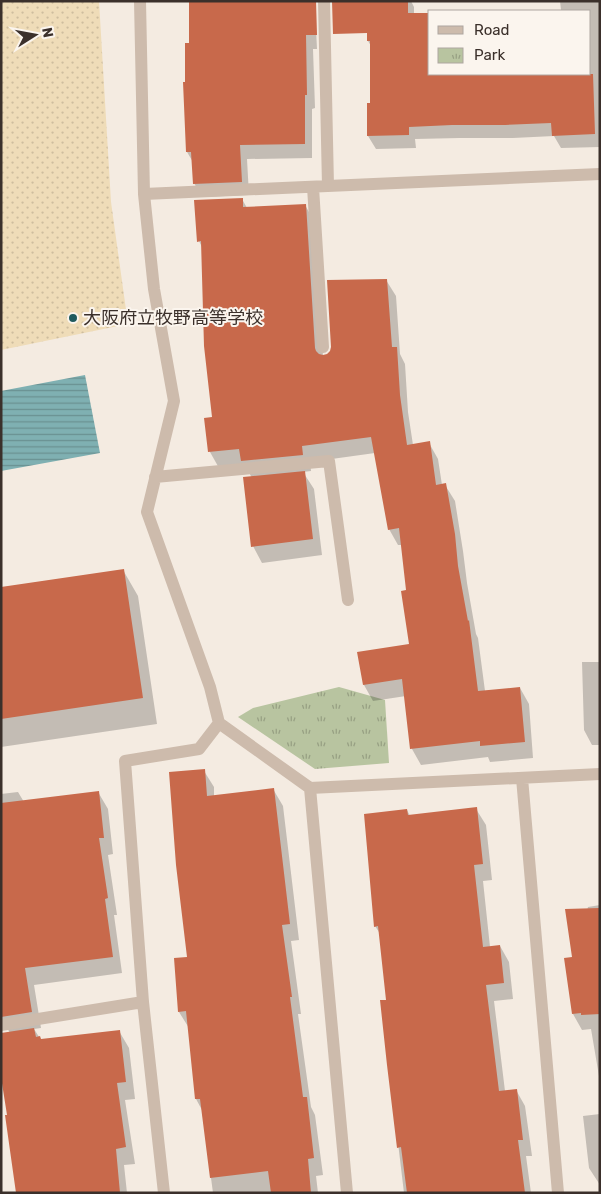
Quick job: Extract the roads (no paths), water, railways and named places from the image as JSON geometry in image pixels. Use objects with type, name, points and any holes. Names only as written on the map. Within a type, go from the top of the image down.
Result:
[{"type":"street","points":[[140,1],[144,194],[154,289],[174,400],[146,512],[210,687],[219,723],[310,788],[600,774]]},
{"type":"street","points":[[324,1],[328,186]]},
{"type":"street","points":[[144,194],[600,174]]},
{"type":"street","points":[[313,187],[323,348]]},
{"type":"street","points":[[156,477],[329,461],[348,600]]},
{"type":"street","points":[[164,1193],[143,1002],[125,761],[199,749],[219,723]]},
{"type":"street","points":[[522,778],[558,1193]]},
{"type":"street","points":[[310,788],[347,1193]]},
{"type":"street","points":[[1,1025],[143,1002]]},
{"type":"water","points":[[85,375],[100,453],[1,471],[1,391]]},
{"type":"place","name":"大阪府立牧野高等学校","points":[[73,318]]}]
